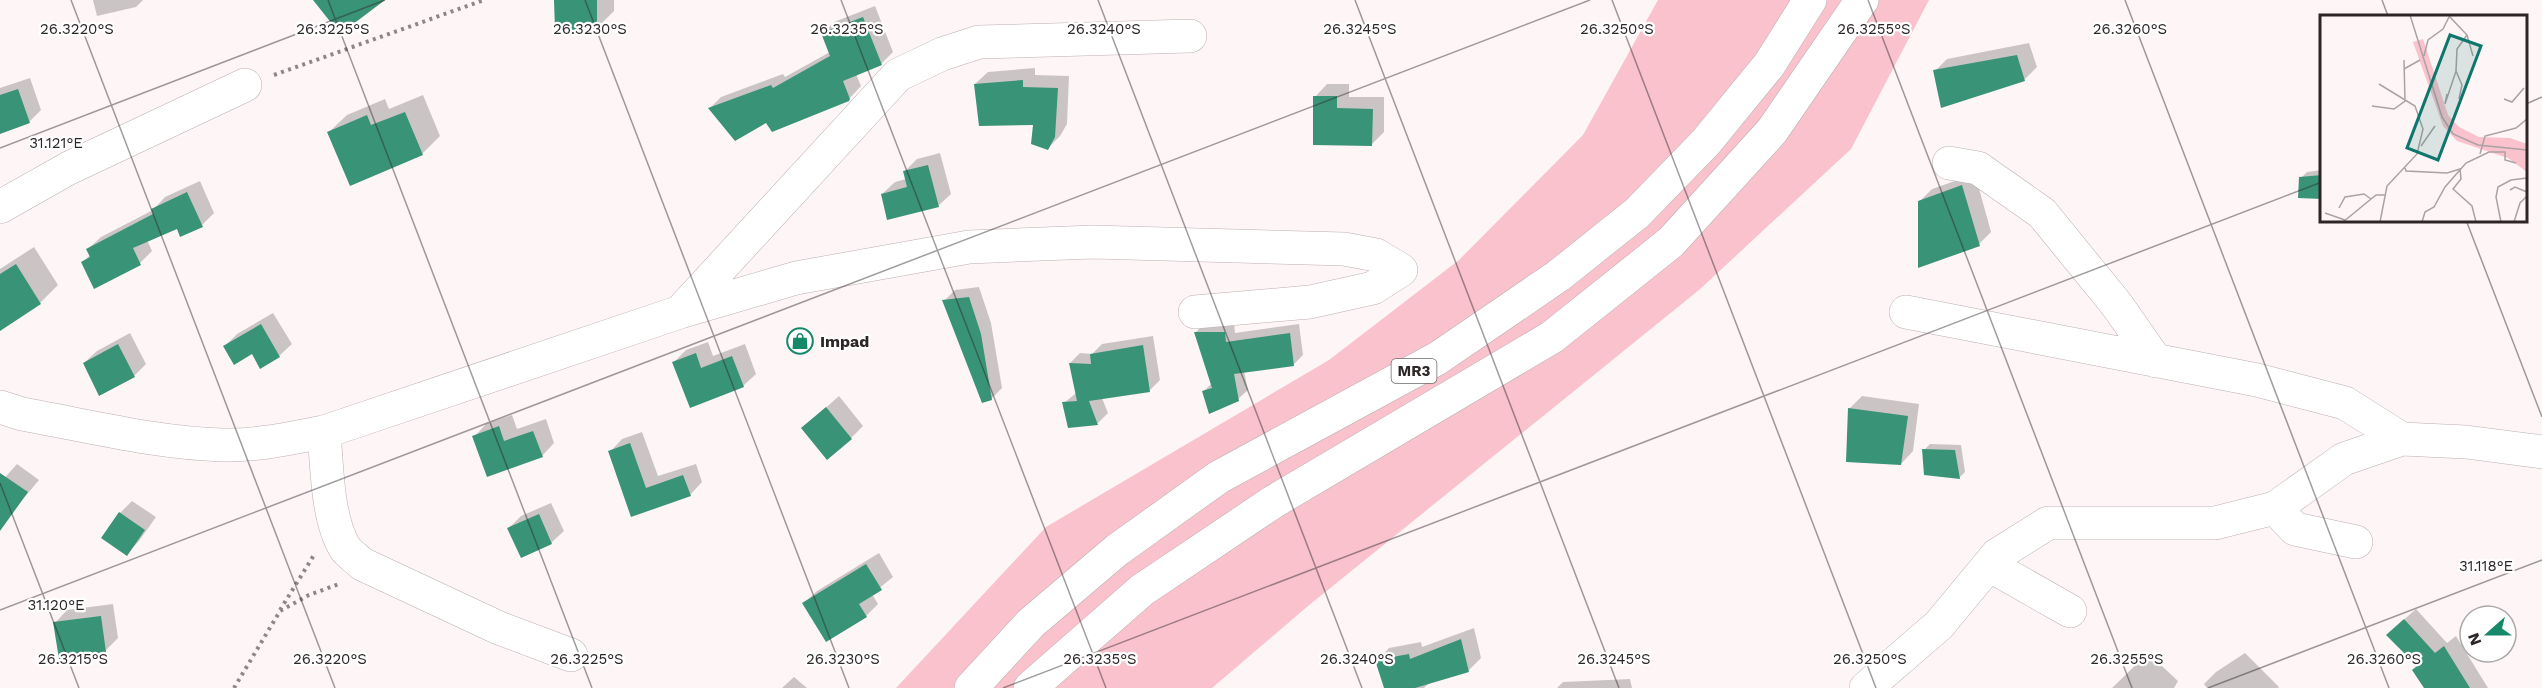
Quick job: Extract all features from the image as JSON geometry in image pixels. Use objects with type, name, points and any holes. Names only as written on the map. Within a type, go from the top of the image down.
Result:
[{"type":"main road","name":"MR3","points":[[971,688],[1031,623],[1117,550],[1219,477],[1438,358],[1558,276],[1637,213],[1706,142],[1770,65],[1810,0]]},
{"type":"main road","name":"MR3","points":[[1030,688],[1142,590],[1273,502],[1552,337],[1671,242],[1772,131],[1862,0]]},
{"type":"main road","points":[[680,312],[898,75],[942,54],[979,42],[1190,36]]},
{"type":"main road","points":[[0,207],[69,168],[245,85]]},
{"type":"main road","points":[[1949,163],[1978,168],[2042,213],[2117,305],[2156,361]]},
{"type":"main road","points":[[0,407],[22,414],[176,442],[226,446],[276,441],[324,432],[680,312],[796,278],[969,247],[1093,242],[1344,249],[1376,255],[1401,270],[1373,288],[1310,302],[1195,312]]},
{"type":"main road","points":[[1906,312],[2257,380],[2345,404],[2402,439]]},
{"type":"main road","points":[[324,432],[327,476],[333,509],[345,549],[362,564],[390,578],[499,628],[571,655]]},
{"type":"main road","points":[[1866,688],[1939,625],[1997,555],[2048,524],[2215,523],[2275,508],[2344,459],[2402,439],[2466,442],[2542,452]]},
{"type":"main road","points":[[2275,508],[2295,529],[2356,542]]},
{"type":"main road","points":[[1989,566],[2070,610]]},
{"type":"path","points":[[245,85],[484,0]]},
{"type":"path","points":[[234,688],[310,564],[333,509]]},
{"type":"path","points":[[280,611],[309,595],[336,584],[390,578]]},
{"type":"shaded area","points":[[1658,0],[1929,0],[1851,149],[1699,290],[1308,606],[1212,688],[896,688],[1046,527],[1329,360],[1459,260],[1583,135]]},
{"type":"building","points":[[313,0],[385,0],[340,34]]},
{"type":"building","points":[[554,0],[597,0],[597,30],[555,30]]},
{"type":"building","points":[[863,17],[882,65],[843,81],[849,101],[772,132],[766,123],[735,141],[708,108],[771,85],[773,88],[830,56],[821,33]]},
{"type":"building","points":[[2017,55],[2025,81],[1941,108],[1933,70]]},
{"type":"building","points":[[1023,80],[1023,87],[1058,88],[1055,137],[1048,150],[1031,144],[1033,125],[979,126],[974,84]]},
{"type":"building","points":[[18,89],[30,123],[0,134],[0,95]]},
{"type":"building","points":[[1313,96],[1337,96],[1337,108],[1373,109],[1372,146],[1313,145]]},
{"type":"building","points":[[405,112],[423,155],[350,186],[327,132],[367,115],[371,125]]},
{"type":"building","points":[[928,165],[939,207],[887,220],[881,194],[907,187],[903,171]]},
{"type":"building","points":[[2320,175],[2320,199],[2298,198],[2299,177]]},
{"type":"building","points":[[1962,185],[1980,246],[1918,268],[1918,201]]},
{"type":"building","points":[[187,192],[203,227],[180,237],[177,229],[133,248],[141,265],[94,289],[81,262],[90,257],[86,249],[153,214],[151,209]]},
{"type":"building","points":[[16,264],[41,304],[0,331],[0,274]]},
{"type":"building","points":[[969,297],[981,334],[992,400],[982,403],[942,300]]},
{"type":"building","points":[[261,324],[280,357],[260,369],[252,354],[234,365],[223,346]]},
{"type":"building","points":[[1194,332],[1225,332],[1226,342],[1290,333],[1294,366],[1234,374],[1239,401],[1209,414],[1202,391],[1212,388]]},
{"type":"building","points":[[118,344],[135,377],[99,396],[83,363]]},
{"type":"building","points":[[1143,345],[1150,392],[1089,401],[1098,425],[1068,428],[1062,402],[1077,401],[1069,363],[1091,364],[1090,354]]},
{"type":"building","points":[[696,353],[701,368],[732,356],[744,387],[690,408],[672,362]]},
{"type":"building","points":[[826,407],[852,439],[827,460],[801,428]]},
{"type":"building","points":[[1848,408],[1908,416],[1901,465],[1846,462]]},
{"type":"building","points":[[499,426],[504,441],[533,431],[543,457],[487,477],[472,436]]},
{"type":"building","points":[[630,443],[646,488],[683,475],[691,496],[631,517],[608,451]]},
{"type":"building","points":[[1922,449],[1955,450],[1960,479],[1924,475]]},
{"type":"building","points":[[0,473],[28,492],[0,531]]},
{"type":"building","points":[[119,512],[145,530],[127,556],[101,538]]},
{"type":"building","points":[[539,514],[552,544],[521,558],[507,528]]},
{"type":"building","points":[[866,564],[882,590],[859,604],[867,617],[826,642],[802,603]]},
{"type":"building","points":[[101,616],[106,652],[59,659],[53,622]]},
{"type":"building","points":[[2404,619],[2435,653],[2444,646],[2470,688],[2424,688],[2412,670],[2417,666],[2386,635]]},
{"type":"building","points":[[1461,639],[1469,672],[1415,688],[1384,688],[1375,660],[1409,654],[1410,659]]},
{"type":"place","name":"Impad","points":[[800,341]]}]
